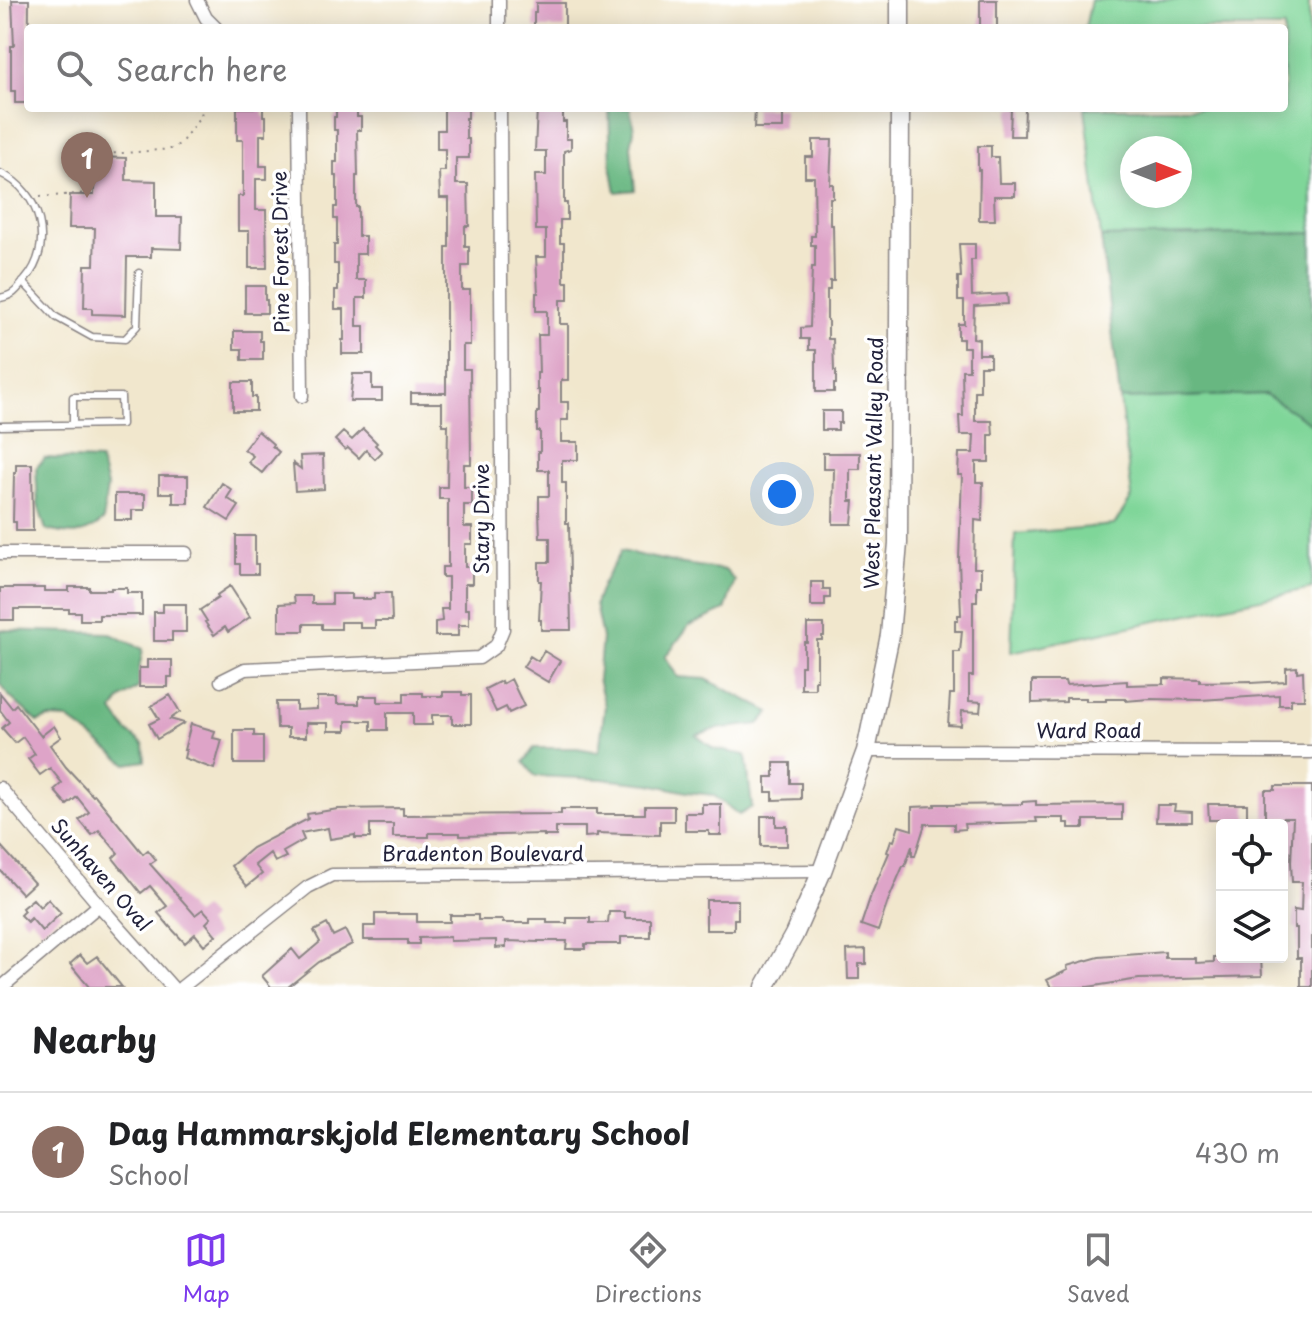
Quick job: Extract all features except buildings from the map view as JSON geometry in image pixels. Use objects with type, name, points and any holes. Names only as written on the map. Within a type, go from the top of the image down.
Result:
[{"type":"main road","points":[[900,0],[900,24]]},
{"type":"main road","name":"West Pleasant Valley Road","points":[[765,987],[794,935],[822,871],[866,751],[890,635],[898,543],[900,112]]},
{"type":"street","points":[[197,0],[212,24]]},
{"type":"street","points":[[499,0],[499,24]]},
{"type":"street","name":"Pine Forest Drive","points":[[299,112],[302,396]]},
{"type":"street","name":"Stary Drive","points":[[221,681],[245,669],[479,658],[496,646],[503,629],[500,112]]},
{"type":"street","points":[[0,553],[186,553]]},
{"type":"street","name":"Ward Road","points":[[866,751],[1312,752]]},
{"type":"street","name":"Sunhaven Oval","points":[[0,788],[172,987]]},
{"type":"street","name":"Bradenton Boulevard","points":[[182,987],[308,887],[332,875],[822,871]]},
{"type":"street","points":[[2,987],[99,905]]},
{"type":"lane","points":[[0,173],[12,179],[37,209],[42,241],[34,270],[12,295],[0,298]]},
{"type":"lane","points":[[23,282],[56,317],[68,324],[92,337],[125,339],[137,326],[139,273]]},
{"type":"lane","points":[[0,426],[73,425],[122,424],[121,397],[73,397],[73,425]]},
{"type":"path","points":[[38,197],[88,193],[89,154],[171,149],[181,143],[202,112]]},
{"type":"green space","points":[[1091,0],[1309,0],[1312,233],[1101,237],[1085,112],[1288,112],[1288,24],[1086,24]]},
{"type":"green space","points":[[609,112],[631,112],[635,190],[616,192],[611,165]]},
{"type":"green space","points":[[1312,233],[1312,424],[1265,394],[1120,399],[1101,237]]},
{"type":"green space","points":[[1265,394],[1312,424],[1312,588],[1011,652],[1015,534],[1114,525],[1132,497],[1120,399]]},
{"type":"green space","points":[[45,458],[100,460],[107,486],[103,521],[76,534],[46,530],[38,505],[36,468]]},
{"type":"green space","points":[[621,551],[725,570],[735,581],[725,610],[689,626],[665,657],[678,677],[706,679],[770,712],[759,724],[716,729],[696,735],[714,749],[746,755],[752,807],[739,815],[713,795],[650,784],[535,776],[524,762],[534,748],[577,748],[599,752],[605,706],[598,679],[602,638],[595,604]]},
{"type":"green space","points":[[0,630],[109,633],[143,649],[139,687],[120,700],[113,711],[127,731],[144,745],[145,761],[127,764],[68,719],[48,718],[38,722],[9,696],[0,683]]},
{"type":"place","name":"Dag Hammarskjold Elementary School","points":[[87,198]]}]
